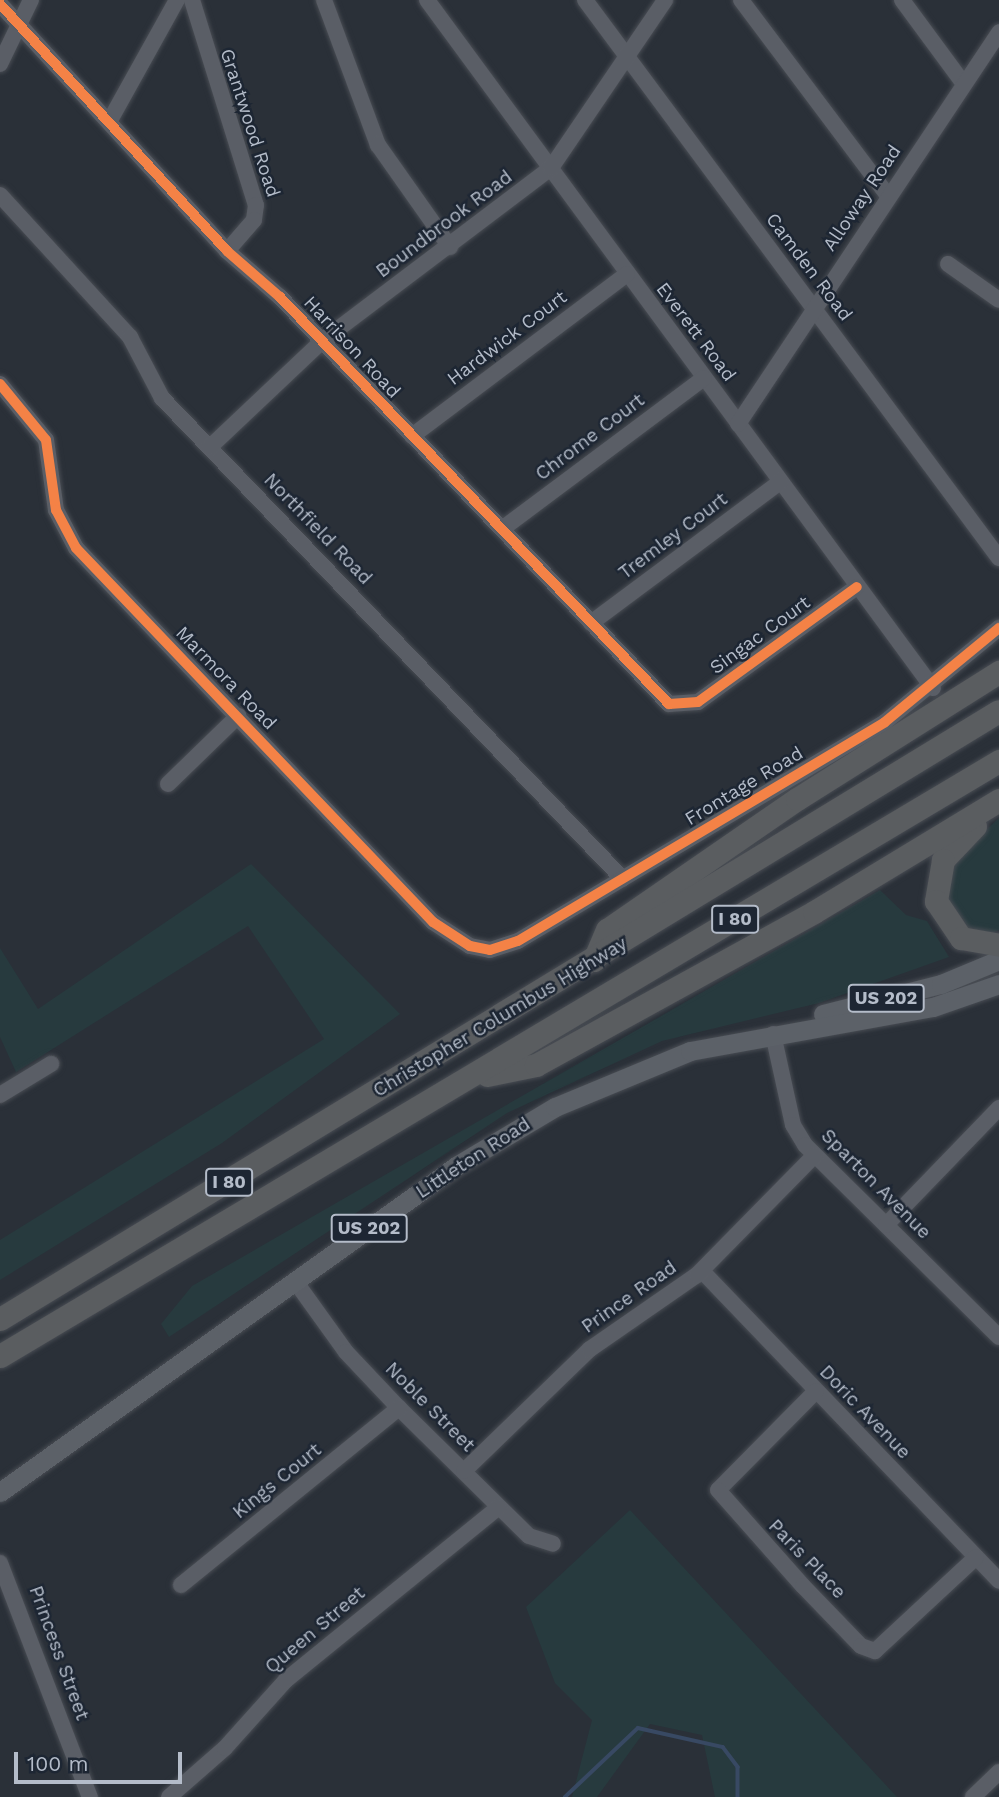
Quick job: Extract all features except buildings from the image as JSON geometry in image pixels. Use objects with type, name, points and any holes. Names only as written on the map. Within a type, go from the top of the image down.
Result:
[{"type":"highway","points":[[594,960],[607,930],[797,799],[999,672]]},
{"type":"highway","name":"Christopher Columbus Highway","points":[[0,1319],[594,960],[999,711]]},
{"type":"highway","name":"Christopher Columbus Highway","points":[[0,1356],[471,1078],[999,761]]},
{"type":"highway","points":[[471,1078],[536,1065],[814,912],[999,800]]},
{"type":"highway","points":[[999,810],[951,849],[938,871],[935,894],[943,918],[961,938],[999,945]]},
{"type":"main road","name":"Littleton Road","points":[[0,1492],[295,1280],[526,1122],[666,1059],[773,1034],[960,979],[999,960]]},
{"type":"main road","name":"Littleton Road","points":[[773,1034],[933,1007],[999,984]]},
{"type":"street","points":[[0,64],[31,0]]},
{"type":"street","points":[[109,122],[177,0]]},
{"type":"street","name":"Grantwood Road","points":[[191,0],[257,205],[254,220],[227,251]]},
{"type":"street","points":[[324,0],[378,145],[450,247]]},
{"type":"street","name":"Everett Road","points":[[427,0],[933,688]]},
{"type":"street","name":"Camden Road","points":[[585,0],[999,558]]},
{"type":"street","name":"Boundbrook Road","points":[[210,447],[322,341],[450,247],[551,168],[665,0]]},
{"type":"street","points":[[741,0],[888,196]]},
{"type":"street","points":[[902,0],[964,84]]},
{"type":"street","name":"Harrison Road","points":[[0,4],[227,251],[322,341],[669,704],[682,707]]},
{"type":"street","name":"Alloway Road","points":[[738,424],[999,32]]},
{"type":"street","name":"Northfield Road","points":[[0,195],[130,337],[162,398],[623,879]]},
{"type":"street","points":[[948,264],[999,300]]},
{"type":"street","name":"Hardwick Court","points":[[412,436],[627,274]]},
{"type":"street","name":"Chrome Court","points":[[502,529],[704,378]]},
{"type":"street","name":"Marmora Road","points":[[0,384],[47,439],[66,534],[448,936],[490,950]]},
{"type":"street","name":"Tremley Court","points":[[591,624],[780,482]]},
{"type":"street","name":"Singac Court","points":[[682,707],[698,702],[857,587]]},
{"type":"street","name":"Frontage Road","points":[[490,950],[518,941],[623,879],[933,688],[999,628]]},
{"type":"street","points":[[168,784],[238,716]]},
{"type":"street","name":"Sparton Avenue","points":[[773,1034],[793,1125],[815,1155],[999,1337]]},
{"type":"street","points":[[0,1095],[51,1063]]},
{"type":"street","points":[[886,1225],[999,1108]]},
{"type":"street","name":"Prince Road","points":[[464,1471],[590,1349],[702,1271],[815,1155]]},
{"type":"street","name":"Doric Avenue","points":[[702,1271],[999,1581]]},
{"type":"street","name":"Noble Street","points":[[295,1280],[346,1352],[399,1408],[529,1536],[554,1544]]},
{"type":"street","name":"Paris Place","points":[[816,1391],[718,1490],[803,1586],[861,1646],[875,1651],[976,1557]]},
{"type":"street","name":"Kings Court","points":[[181,1585],[399,1408]]},
{"type":"street","name":"Queen Street","points":[[169,1797],[225,1748],[286,1681],[499,1507]]},
{"type":"street","name":"Princess Street","points":[[0,1563],[90,1797]]},
{"type":"street","points":[[973,1797],[999,1772]]},
{"type":"green space","points":[[999,818],[999,930],[980,939],[945,910],[947,866]]},
{"type":"green space","points":[[251,864],[400,1014],[222,1143],[0,1280],[0,1240],[324,1039],[248,926],[16,1072],[0,1037],[0,948],[38,1009]]},
{"type":"green space","points":[[880,890],[906,915],[927,921],[949,957],[819,1003],[662,1041],[507,1113],[169,1337],[161,1324],[192,1286]]},
{"type":"green space","points":[[630,1510],[897,1797],[715,1797],[702,1735],[650,1724],[597,1797],[572,1797],[592,1720],[555,1683],[526,1607]]},
{"type":"waterway","points":[[565,1797],[638,1728],[723,1747],[738,1767],[738,1797]]},
{"type":"cycle path","points":[[0,4],[227,251],[280,297],[669,704],[698,702],[857,587]]},
{"type":"cycle path","points":[[0,384],[46,440],[56,510],[76,548],[433,922],[470,946],[490,950],[518,941],[885,722],[999,628]]}]
